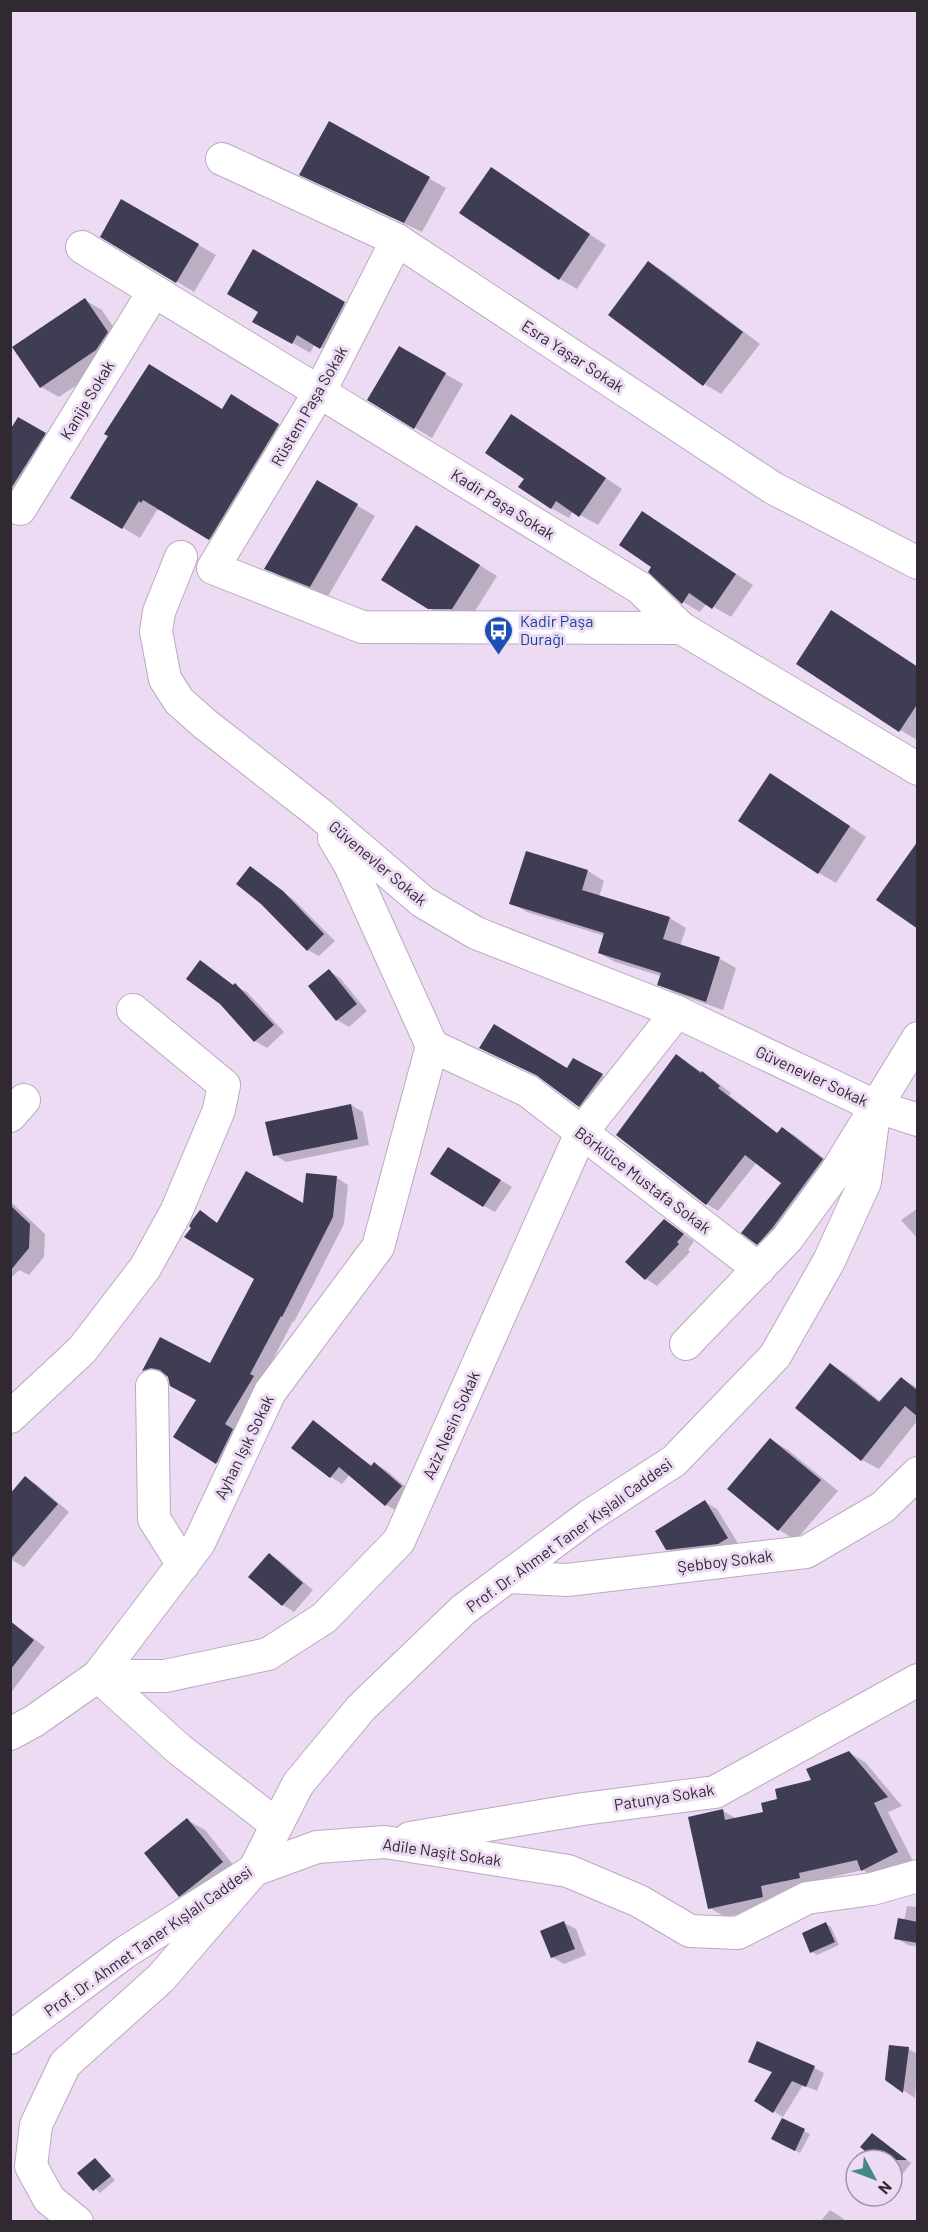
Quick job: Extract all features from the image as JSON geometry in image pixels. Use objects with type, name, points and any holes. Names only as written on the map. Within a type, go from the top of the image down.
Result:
[{"type":"street","name":"Esra Yaşar Sokak","points":[[222,159],[397,240],[773,488],[918,563]]},
{"type":"street","name":"Rüstem Paşa Sokak","points":[[397,240],[320,391],[213,568],[362,627],[681,628]]},
{"type":"street","name":"Kadir Paşa Sokak","points":[[82,247],[640,588],[681,628],[918,769]]},
{"type":"street","name":"Kanije Sokak","points":[[20,509],[154,291]]},
{"type":"street","name":"Güvenevler Sokak","points":[[182,556],[159,612],[156,631],[165,679],[179,701],[204,724],[320,814],[423,902],[476,933],[677,1012],[875,1106],[918,1120]]},
{"type":"street","points":[[320,814],[350,865],[432,1046]]},
{"type":"street","points":[[10,1417],[82,1350],[146,1268],[176,1212],[219,1110],[224,1085],[133,1010]]},
{"type":"street","name":"Aziz Nesin Sokak","points":[[98,1676],[165,1676],[268,1653],[324,1618],[399,1541],[581,1133],[677,1012]]},
{"type":"street","name":"Prof. Dr. Ahmet Taner Kışlalı Caddesi","points":[[759,1269],[787,1239],[836,1172],[918,1038]]},
{"type":"street","name":"Börklüce Mustafa Sokak","points":[[432,1046],[528,1091],[759,1269]]},
{"type":"street","name":"Ayhan Işık Sokak","points":[[10,1734],[34,1721],[98,1676],[199,1543],[270,1392],[378,1247],[432,1046]]},
{"type":"street","name":"Prof. Dr. Ahmet Taner Kışlalı Caddesi","points":[[10,2038],[124,1953],[254,1870],[298,1784],[361,1708],[463,1610],[589,1516],[674,1461],[775,1356],[830,1261],[865,1182],[875,1106]]},
{"type":"street","points":[[686,1344],[759,1269]]},
{"type":"street","points":[[152,1386],[154,1520],[183,1565]]},
{"type":"street","name":"Şebboy Sokak","points":[[507,1577],[567,1580],[806,1552],[883,1507],[918,1473]]},
{"type":"street","points":[[98,1676],[180,1749],[277,1825]]},
{"type":"street","name":"Patunya Sokak","points":[[385,1842],[583,1809],[715,1792],[918,1680]]},
{"type":"street","name":"Adile Naşit Sokak","points":[[254,1870],[317,1848],[385,1842],[568,1871],[639,1901],[690,1931],[738,1933],[807,1898],[872,1889],[918,1876]]},
{"type":"street","points":[[77,2222],[49,2199],[32,2166],[36,2125],[64,2064],[161,1978],[254,1870]]},
{"type":"building","points":[[329,121],[430,177],[404,223],[299,175]]},
{"type":"building","points":[[491,167],[590,234],[559,280],[459,213]]},
{"type":"building","points":[[121,199],[199,244],[176,283],[100,237]]},
{"type":"building","points":[[253,249],[345,302],[320,349],[297,335],[292,344],[252,322],[258,312],[227,294]]},
{"type":"building","points":[[648,261],[743,332],[703,386],[608,315]]},
{"type":"building","points":[[85,298],[108,332],[96,350],[40,388],[12,347]]},
{"type":"building","points":[[399,346],[446,373],[414,429],[367,400]]},
{"type":"building","points":[[149,364],[222,409],[231,394],[279,424],[209,540],[143,500],[141,503],[139,501],[122,529],[70,498],[108,436],[104,434]]},
{"type":"building","points":[[511,414],[606,478],[579,517],[556,501],[551,509],[518,487],[524,479],[485,453]]},
{"type":"building","points":[[18,417],[46,433],[10,490],[10,430]]},
{"type":"building","points":[[317,480],[358,504],[310,587],[264,569]]},
{"type":"building","points":[[642,511],[736,574],[712,609],[689,593],[682,604],[648,572],[651,567],[619,545]]},
{"type":"building","points":[[416,525],[480,565],[452,609],[428,609],[381,580]]},
{"type":"building","points":[[831,610],[918,667],[918,703],[899,732],[796,664]]},
{"type":"building","points":[[770,773],[850,826],[818,874],[738,821]]},
{"type":"building","points":[[918,841],[918,929],[876,900]]},
{"type":"building","points":[[526,851],[588,870],[582,890],[670,917],[663,939],[720,957],[706,1002],[657,985],[661,973],[598,953],[604,933],[509,904]]},
{"type":"building","points":[[250,866],[283,891],[324,934],[307,951],[261,904],[236,884]]},
{"type":"building","points":[[200,960],[233,985],[235,983],[274,1025],[254,1042],[220,1004],[186,979]]},
{"type":"building","points":[[329,969],[357,1004],[336,1021],[308,986]]},
{"type":"building","points":[[494,1024],[567,1068],[573,1058],[603,1074],[579,1107],[536,1075],[479,1048]]},
{"type":"building","points":[[676,1054],[701,1073],[702,1071],[720,1086],[718,1088],[777,1133],[782,1127],[823,1159],[757,1245],[741,1233],[781,1183],[745,1155],[706,1205],[616,1135]]},
{"type":"building","points":[[351,1104],[358,1139],[273,1156],[265,1122]]},
{"type":"building","points":[[448,1147],[501,1180],[483,1207],[430,1174]]},
{"type":"building","points":[[246,1171],[303,1203],[306,1173],[337,1176],[333,1217],[250,1374],[254,1376],[225,1424],[233,1429],[216,1464],[173,1437],[196,1400],[170,1386],[168,1377],[160,1370],[151,1368],[142,1371],[160,1337],[210,1363],[254,1279],[184,1237],[200,1210],[217,1223]]},
{"type":"building","points":[[10,1205],[30,1224],[29,1248],[10,1271]]},
{"type":"building","points":[[664,1219],[684,1234],[677,1242],[679,1244],[645,1280],[625,1262]]},
{"type":"building","points":[[830,1363],[879,1402],[901,1377],[918,1391],[918,1417],[905,1406],[861,1461],[795,1408]]},
{"type":"building","points":[[313,1420],[371,1466],[374,1462],[402,1486],[385,1506],[339,1467],[330,1478],[291,1448]]},
{"type":"building","points":[[770,1438],[821,1480],[778,1531],[727,1489]]},
{"type":"building","points":[[25,1476],[58,1504],[10,1560],[10,1494]]},
{"type":"building","points":[[705,1500],[728,1538],[718,1544],[666,1550],[655,1531]]},
{"type":"building","points":[[269,1553],[303,1583],[282,1606],[248,1577]]},
{"type":"building","points":[[10,1621],[34,1640],[10,1670]]},
{"type":"building","points":[[849,1751],[888,1797],[874,1803],[898,1852],[861,1871],[857,1860],[799,1873],[800,1878],[761,1886],[763,1897],[708,1909],[688,1817],[723,1809],[725,1820],[763,1812],[761,1803],[777,1799],[775,1789],[811,1780],[806,1769]]},
{"type":"building","points":[[187,1818],[223,1862],[179,1897],[144,1853]]},
{"type":"building","points":[[898,1918],[918,1922],[918,1943],[894,1939]]},
{"type":"building","points":[[564,1921],[575,1949],[551,1958],[540,1931]]},
{"type":"building","points":[[826,1922],[835,1942],[810,1953],[802,1933]]},
{"type":"building","points":[[757,2041],[815,2066],[806,2087],[792,2081],[773,2113],[754,2101],[772,2072],[748,2062]]},
{"type":"building","points":[[889,2045],[909,2047],[903,2093],[885,2080]]},
{"type":"building","points":[[782,2118],[805,2129],[795,2151],[771,2139]]},
{"type":"building","points":[[872,2133],[891,2148],[861,2148]]},
{"type":"building","points":[[95,2158],[111,2176],[93,2191],[77,2173]]},
{"type":"place","name":"Kadir Paşa Durağı","points":[[499,656]]}]
